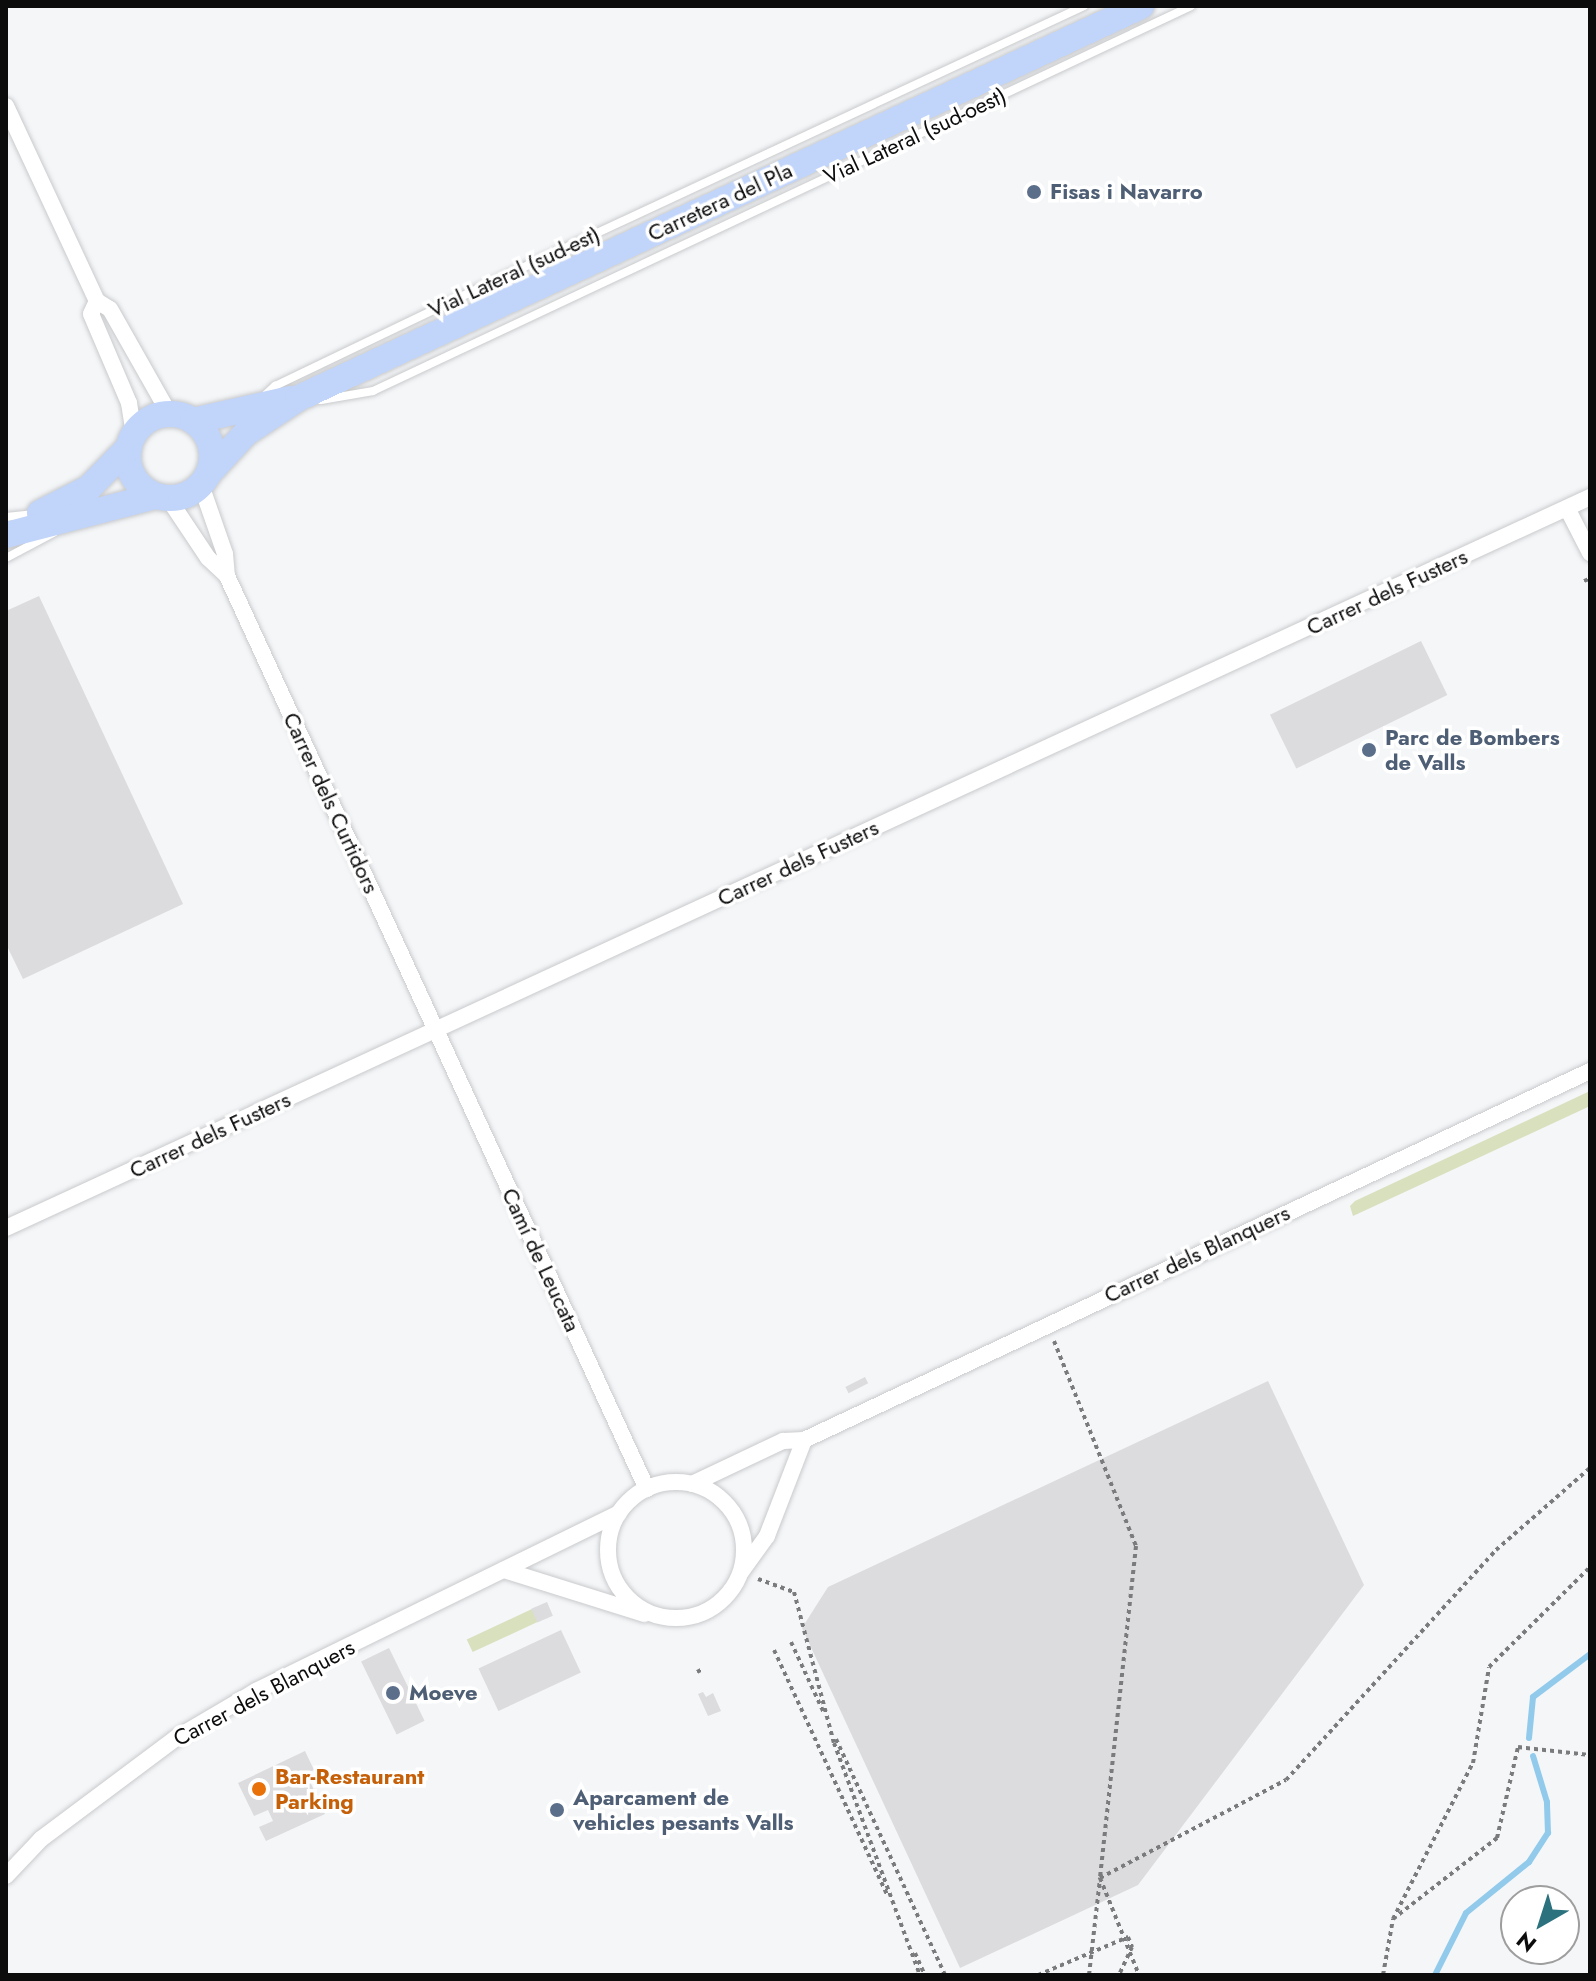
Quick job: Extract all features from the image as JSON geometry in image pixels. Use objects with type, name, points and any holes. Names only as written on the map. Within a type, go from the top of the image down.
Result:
[{"type":"main road","name":"Carretera del Pla","points":[[292,402],[1141,6]]},
{"type":"main road","points":[[10,527],[89,488],[156,417],[182,418],[254,405],[292,402]]},
{"type":"main road","points":[[10,527],[162,497],[205,478],[246,433],[292,402]]},
{"type":"main road","points":[[182,418],[208,440],[205,478]]},
{"type":"main road","points":[[132,440],[135,480],[162,497]]},
{"type":"street","points":[[6,106],[97,301],[110,309],[182,418]]},
{"type":"street","points":[[97,301],[91,314],[129,403],[132,440]]},
{"type":"street","name":"Carrer dels Curtidors","points":[[205,478],[227,576],[436,1031]]},
{"type":"street","name":"Carrer dels Curtidors","points":[[162,497],[208,558],[227,576]]},
{"type":"street","name":"Carrer dels Fusters","points":[[6,1228],[1590,497]]},
{"type":"street","points":[[1567,508],[1590,553]]},
{"type":"street","name":"Camí de Leucata","points":[[436,1031],[647,1489]]},
{"type":"street","name":"Carrer dels Blanquers","points":[[692,1484],[783,1441],[804,1440],[1047,1323],[1590,1071]]},
{"type":"street","points":[[504,1570],[614,1608],[661,1617],[686,1618],[709,1610],[728,1594],[767,1536],[804,1440]]},
{"type":"street","points":[[661,1617],[637,1606],[613,1575],[609,1537],[619,1513],[647,1489],[669,1483],[692,1484],[724,1502],[738,1523],[744,1548],[740,1573]]},
{"type":"street","name":"Carrer dels Blanquers","points":[[6,1876],[41,1839],[176,1738],[256,1691],[619,1513]]},
{"type":"lane","name":"Vial Lateral (sud-est)","points":[[254,405],[275,386],[1084,6]]},
{"type":"lane","name":"Vial Lateral (sud-oest)","points":[[292,402],[373,391],[1191,6]]},
{"type":"lane","points":[[6,558],[85,514]]},
{"type":"path","points":[[1047,1323],[1136,1546],[1089,1975]]},
{"type":"path","points":[[1100,1878],[1286,1780],[1496,1550],[1590,1468]]},
{"type":"path","points":[[1383,1975],[1393,1919],[1473,1763],[1489,1667],[1590,1567]]},
{"type":"path","points":[[740,1573],[794,1592],[834,1743],[922,1975]]},
{"type":"path","points":[[791,1642],[945,1975]]},
{"type":"path","points":[[774,1650],[922,1975]]},
{"type":"path","points":[[1393,1919],[1497,1838],[1518,1747],[1590,1755]]},
{"type":"path","points":[[1100,1878],[1139,1975]]},
{"type":"path","points":[[1038,1975],[1128,1937],[1132,1947],[1119,1975]]},
{"type":"green space","points":[[1590,1091],[1590,1106],[1353,1216],[1350,1206],[1355,1201]]},
{"type":"green space","points":[[532,1609],[538,1622],[473,1652],[467,1639]]},
{"type":"building","points":[[39,596],[183,904],[23,979],[6,944],[6,611]]},
{"type":"building","points":[[1421,641],[1447,695],[1296,769],[1270,715]]},
{"type":"building","points":[[865,1377],[868,1383],[849,1393],[845,1387]]},
{"type":"building","points":[[1268,1381],[1364,1585],[1138,1885],[960,1968],[802,1628],[828,1587]]},
{"type":"building","points":[[547,1602],[553,1616],[537,1622],[531,1609]]},
{"type":"building","points":[[561,1630],[581,1673],[498,1711],[479,1668]]},
{"type":"building","name":"Moeve","points":[[389,1648],[425,1721],[397,1734],[361,1662]]},
{"type":"building","points":[[703,1692],[706,1697],[713,1693],[721,1711],[708,1716],[698,1694]]},
{"type":"building","points":[[305,1751],[314,1770],[306,1773],[325,1814],[266,1841],[259,1827],[273,1821],[268,1810],[254,1816],[238,1783]]},
{"type":"waterway","points":[[1529,1738],[1533,1697],[1590,1654]]},
{"type":"waterway","points":[[1435,1975],[1466,1913],[1529,1862],[1548,1833],[1547,1802],[1533,1756]]},
{"type":"place","name":"Fisas i Navarro","points":[[1034,192]]},
{"type":"place","name":"Parc de Bombers de Valls","points":[[1369,750]]},
{"type":"place","name":"Moeve","points":[[393,1693]]},
{"type":"place","name":"Bar-Restaurant Parking","points":[[259,1789]]},
{"type":"place","name":"Aparcament de vehicles pesants Valls","points":[[557,1810]]}]
